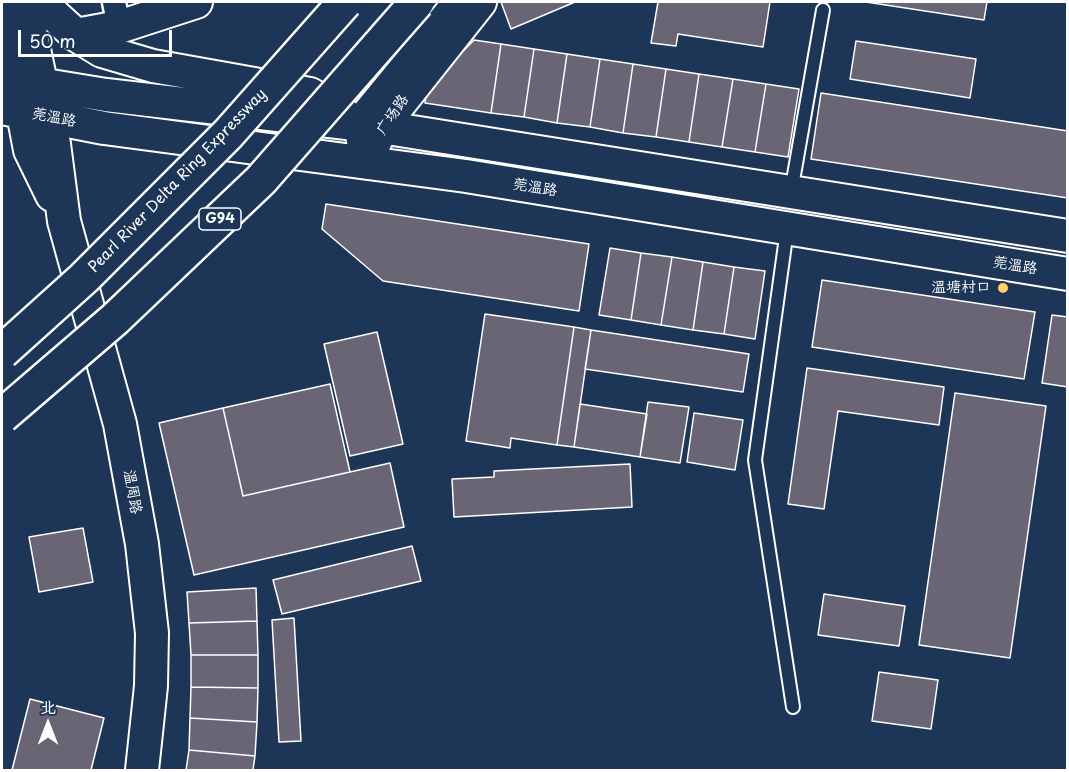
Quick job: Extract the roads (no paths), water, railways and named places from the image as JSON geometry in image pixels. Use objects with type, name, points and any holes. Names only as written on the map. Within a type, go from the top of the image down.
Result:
[{"type":"highway","name":"Pearl River Delta Ring Expressway","points":[[2,352],[84,278],[212,150],[345,2]]},
{"type":"highway","name":"G94","points":[[2,416],[116,319],[261,180],[417,2]]},
{"type":"main road","name":"温周路","points":[[2,2],[20,81],[30,150],[64,221],[120,424],[142,544],[152,633],[151,686],[142,771]]},
{"type":"main road","name":"温周路","points":[[20,81],[24,2]]},
{"type":"main road","points":[[44,2],[54,15],[93,47],[127,60],[309,94],[371,126]]},
{"type":"main road","points":[[76,35],[117,14],[196,2]]},
{"type":"main road","name":"广场路","points":[[367,163],[371,126],[460,2]]},
{"type":"main road","name":"广场路","points":[[371,126],[480,2]]},
{"type":"main road","name":"莞温路","points":[[20,81],[106,96],[371,126],[1068,236]]},
{"type":"main road","name":"莞温路","points":[[24,113],[104,128],[466,176],[1068,274]]},
{"type":"lane","points":[[791,193],[823,10]]},
{"type":"lane","points":[[787,229],[755,460],[793,707]]},
{"type":"place","name":"温塘村口","points":[[1003,288]]}]
